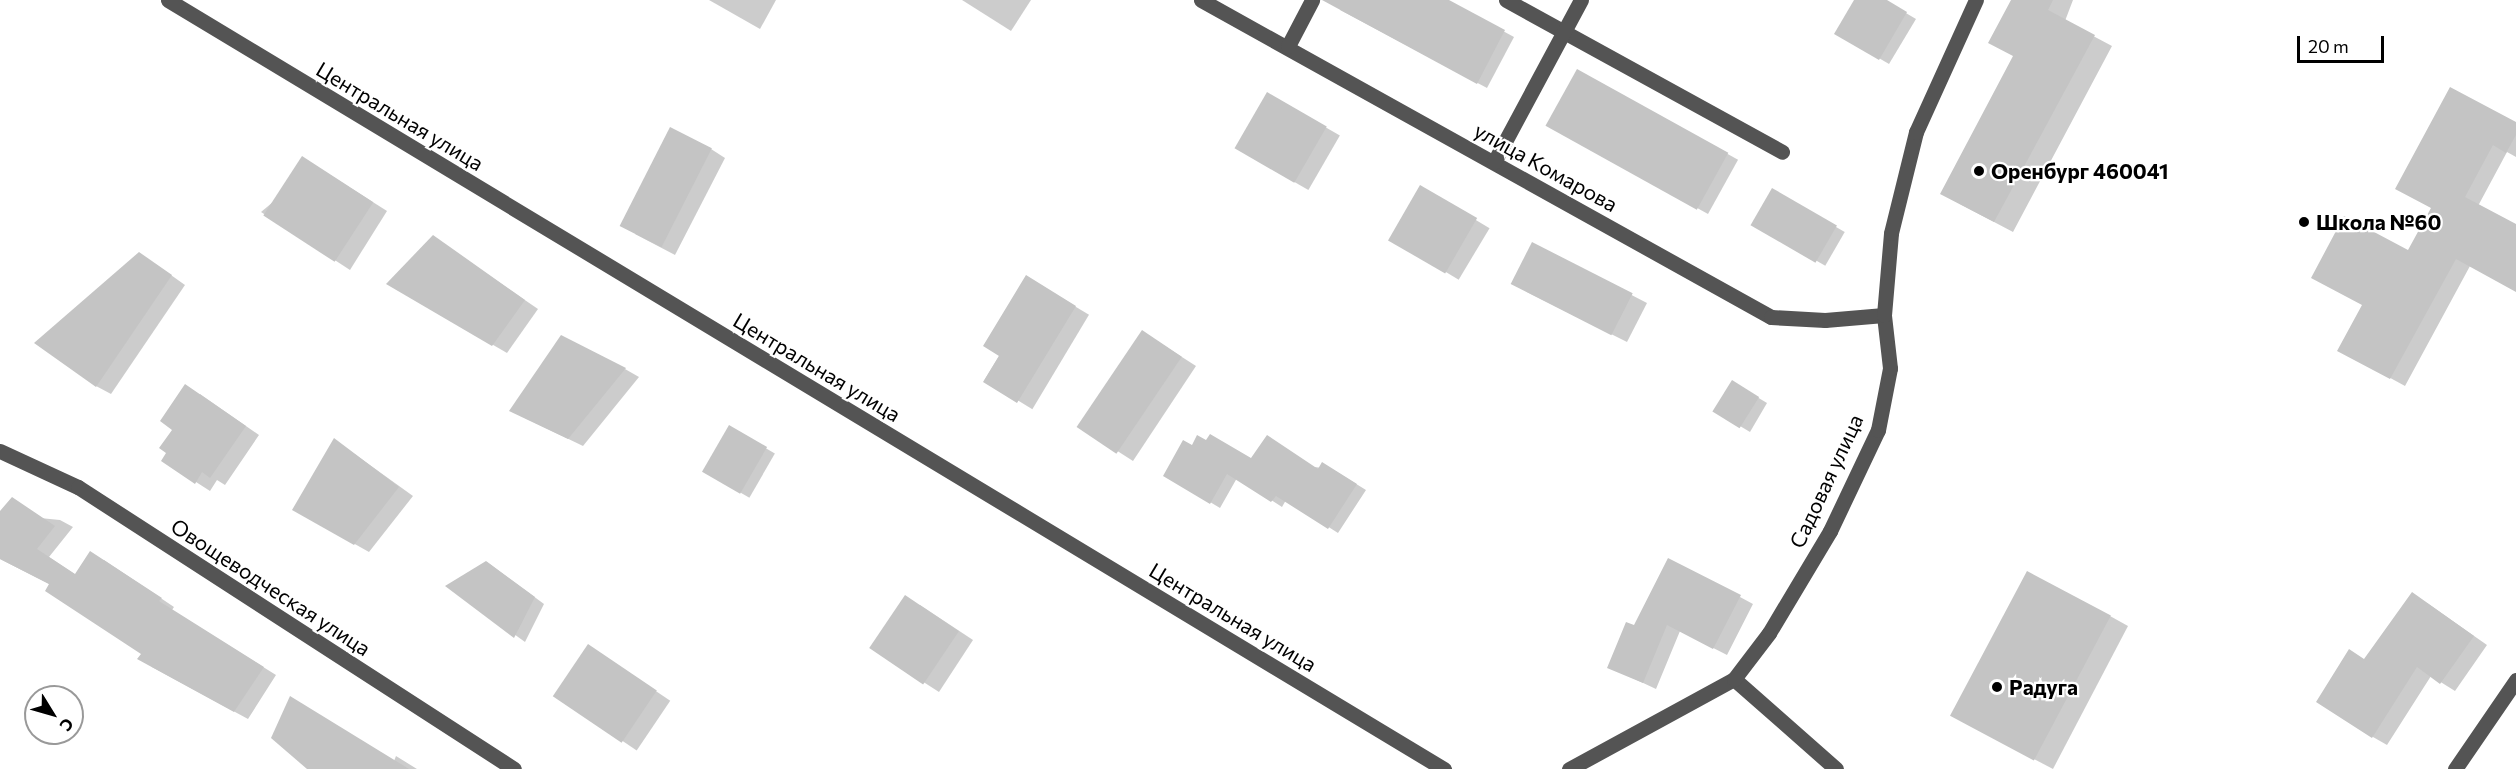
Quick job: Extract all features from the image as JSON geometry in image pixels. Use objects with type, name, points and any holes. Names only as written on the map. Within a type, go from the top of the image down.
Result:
[{"type":"street","name":"Центральная улица","points":[[168,0],[1444,769]]},
{"type":"street","name":"улица Комарова","points":[[1201,0],[1288,46],[1771,317],[1825,320],[1884,315]]},
{"type":"street","points":[[1288,46],[1312,0]]},
{"type":"street","points":[[1506,0],[1782,152]]},
{"type":"street","points":[[1494,162],[1567,32],[1581,0]]},
{"type":"street","name":"Садовая улица","points":[[1569,769],[1734,679],[1768,633],[1830,531],[1878,430],[1890,368],[1884,315],[1891,233],[1916,132],[1976,0]]},
{"type":"street","name":"Овощеводческая улица","points":[[0,451],[78,487],[514,769]]},
{"type":"street","points":[[1734,679],[1836,769]]},
{"type":"street","points":[[2455,769],[2516,680]]},
{"type":"building","points":[[1322,0],[1449,0],[1505,30],[1477,84]]},
{"type":"building","points":[[1854,0],[1887,0],[1907,12],[1879,60],[1834,34]]},
{"type":"building","points":[[2011,0],[2053,0],[2048,10],[2095,35],[1994,222],[1940,194],[2013,56],[1988,43]]},
{"type":"building","points":[[1577,69],[1728,153],[1697,210],[1545,126]]},
{"type":"building","points":[[2450,87],[2516,122],[2516,135],[2506,153],[2493,145],[2465,197],[2516,224],[2516,292],[2456,259],[2390,379],[2337,351],[2362,305],[2311,278],[2344,216],[2408,250],[2431,208],[2395,189]]},
{"type":"building","points":[[1267,92],[1327,126],[1294,183],[1234,148]]},
{"type":"building","points":[[670,127],[712,148],[661,247],[620,226]]},
{"type":"building","points":[[302,156],[373,202],[335,262],[263,216]]},
{"type":"building","points":[[1420,185],[1477,218],[1445,273],[1388,240]]},
{"type":"building","points":[[1772,188],[1837,226],[1815,263],[1750,225]]},
{"type":"building","points":[[433,235],[525,300],[492,346],[386,284]]},
{"type":"building","points":[[1532,242],[1633,293],[1611,335],[1511,284]]},
{"type":"building","points":[[139,252],[172,275],[96,387],[34,343]]},
{"type":"building","points":[[1026,275],[1076,306],[1017,403],[983,382],[999,356],[983,346]]},
{"type":"building","points":[[1142,330],[1182,357],[1116,454],[1077,427]]},
{"type":"building","points":[[561,335],[626,368],[568,439],[509,411]]},
{"type":"building","points":[[1732,380],[1759,397],[1740,428],[1712,411]]},
{"type":"building","points":[[185,384],[246,426],[210,478],[202,472],[195,484],[161,461],[166,453],[159,448],[172,430],[160,421]]},
{"type":"building","points":[[729,425],[767,447],[740,494],[702,472]]},
{"type":"building","points":[[1210,434],[1251,458],[1267,435],[1318,469],[1322,462],[1357,484],[1328,529],[1276,496],[1271,502],[1227,474],[1210,504],[1163,476],[1183,440],[1192,445],[1197,435],[1206,440]]},
{"type":"building","points":[[334,438],[399,487],[354,545],[292,510]]},
{"type":"building","points":[[12,497],[55,526],[37,549],[75,574],[90,551],[162,598],[159,601],[264,667],[234,712],[137,659],[141,654],[45,591],[49,584],[0,559],[0,511]]},
{"type":"building","points":[[1668,558],[1741,595],[1713,649],[1667,625],[1643,683],[1607,668],[1626,622],[1634,625]]},
{"type":"building","points":[[486,561],[535,597],[514,638],[445,586]]},
{"type":"building","points":[[2027,571],[2111,616],[2034,760],[1950,716]]},
{"type":"building","points":[[2412,592],[2474,636],[2440,684],[2417,667],[2372,738],[2316,702],[2349,649],[2364,659]]},
{"type":"building","points":[[905,595],[959,631],[923,684],[869,648]]},
{"type":"building","points":[[588,644],[657,690],[622,743],[553,696]]},
{"type":"building","points":[[290,696],[409,769],[307,769],[271,738]]},
{"type":"place","name":"Оренбург 460041","points":[[1979,171]]},
{"type":"place","name":"Школа №60","points":[[2304,222]]},
{"type":"place","name":"Радуга","points":[[1997,687]]}]
